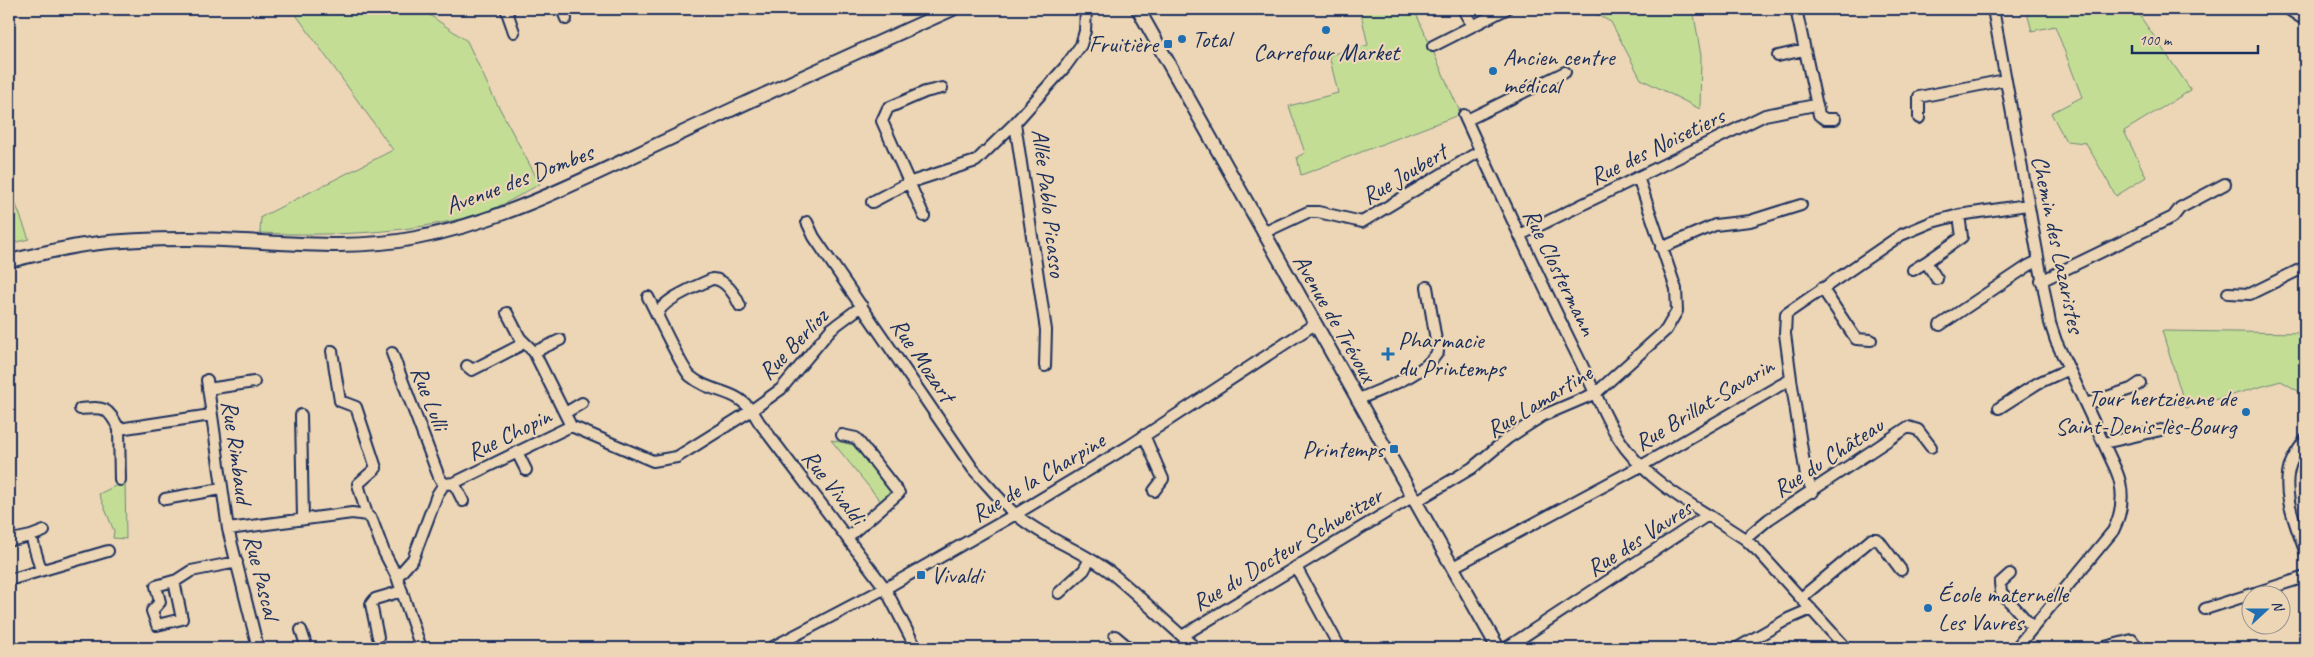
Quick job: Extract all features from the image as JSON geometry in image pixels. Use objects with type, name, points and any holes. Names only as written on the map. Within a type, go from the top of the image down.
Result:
[{"type":"main road","name":"Avenue des Dombes","points":[[9,262],[90,244],[119,241],[188,239],[332,245],[415,239],[473,225],[541,199],[802,76],[953,9]]},
{"type":"main road","name":"Avenue de Trévoux","points":[[1138,9],[1498,648]]},
{"type":"main road","points":[[2290,9],[2305,19]]},
{"type":"street","points":[[506,9],[514,32]]},
{"type":"street","points":[[562,9],[566,20]]},
{"type":"street","name":"Allée Pablo Picasso","points":[[1045,366],[1046,330],[1016,123],[1065,67],[1081,45],[1085,31],[1086,9]]},
{"type":"street","points":[[1463,9],[1472,25]]},
{"type":"street","points":[[1433,46],[1506,9]]},
{"type":"street","points":[[1796,9],[1818,115],[1825,120],[1834,119]]},
{"type":"street","name":"Chemin des Lazaristes","points":[[1993,9],[2027,205],[2050,323],[2119,477],[2122,492],[2122,506],[2118,522],[2105,542],[2033,628],[2021,646]]},
{"type":"street","points":[[1778,56],[1804,50]]},
{"type":"street","name":"Rue Clostermann","points":[[1565,72],[1466,117],[1480,151],[1608,420],[1625,448],[1641,466],[1681,499],[1708,515]]},
{"type":"street","points":[[1919,118],[1919,97],[2005,80]]},
{"type":"street","points":[[924,216],[882,121],[888,108],[925,92],[942,88]]},
{"type":"street","name":"Rue des Noisetiers","points":[[1520,235],[1765,115],[1815,105]]},
{"type":"street","points":[[872,202],[908,183],[976,161],[1016,123]]},
{"type":"street","name":"Rue Joubert","points":[[1263,233],[1308,212],[1318,212],[1362,222],[1480,151]]},
{"type":"street","name":"Rue Lamartine","points":[[1413,500],[1472,468],[1508,438],[1542,416],[1596,393],[1666,330],[1677,311],[1676,289],[1638,177]]},
{"type":"street","points":[[2041,281],[2172,217],[2180,208],[2225,184]]},
{"type":"street","points":[[1662,248],[1715,225],[1750,221],[1801,205]]},
{"type":"street","name":"Rue Brillat-Savarin","points":[[1453,567],[1641,466],[1791,380],[1785,334],[1786,314],[1901,235],[1932,222],[1959,215],[2027,205]]},
{"type":"street","points":[[1913,270],[1962,237],[1959,215]]},
{"type":"street","name":"Rue Mozart","points":[[807,222],[814,237],[973,469],[1016,514],[1110,572],[1196,648]]},
{"type":"street","points":[[1940,326],[2038,261]]},
{"type":"street","points":[[1926,262],[1937,279]]},
{"type":"street","points":[[2228,293],[2250,294],[2305,267]]},
{"type":"street","points":[[658,316],[658,311],[663,303],[712,279],[719,280],[735,295],[740,306]]},
{"type":"street","points":[[1357,400],[1432,362],[1438,352],[1427,287]]},
{"type":"street","points":[[1822,288],[1856,339],[1871,340]]},
{"type":"street","name":"Rue Vivaldi","points":[[648,297],[689,375],[742,399],[752,410],[758,422],[886,588],[916,648]]},
{"type":"street","name":"Rue Berlioz","points":[[752,410],[781,389],[831,329],[862,306]]},
{"type":"street","points":[[507,313],[523,341],[534,352],[571,426]]},
{"type":"street","name":"Rue de la Charpine","points":[[771,648],[886,588],[1016,514],[1144,435],[1315,324]]},
{"type":"street","points":[[534,352],[560,340]]},
{"type":"street","points":[[468,366],[472,370],[519,346],[523,341]]},
{"type":"street","points":[[332,351],[340,400],[356,407],[376,468],[358,484],[367,515],[372,520],[384,552],[397,577],[421,648]]},
{"type":"street","name":"Rue Lulli","points":[[392,353],[436,469],[463,501]]},
{"type":"street","points":[[1999,408],[2038,384],[2069,369]]},
{"type":"street","points":[[1791,380],[1806,476],[1812,492]]},
{"type":"street","name":"Rue Rimbaud","points":[[228,529],[208,385],[254,382]]},
{"type":"street","points":[[2086,404],[2131,389],[2140,384]]},
{"type":"street","points":[[564,413],[582,402]]},
{"type":"street","points":[[80,409],[101,407],[110,412],[119,429],[120,480]]},
{"type":"street","name":"Rue Chopin","points":[[397,577],[413,559],[437,495],[449,484],[571,426],[653,460],[677,457],[752,410]]},
{"type":"street","points":[[119,429],[211,415]]},
{"type":"street","points":[[301,415],[303,520]]},
{"type":"street","name":"Rue du Château","points":[[1745,539],[1760,525],[1908,427],[1918,430],[1931,446]]},
{"type":"street","points":[[2104,443],[2161,430]]},
{"type":"street","points":[[842,435],[856,438],[899,493],[848,537]]},
{"type":"street","points":[[1144,435],[1163,479],[1154,491]]},
{"type":"street","points":[[2305,440],[2290,465],[2288,493],[2291,512],[2305,551]]},
{"type":"street","points":[[518,452],[526,470]]},
{"type":"street","points":[[164,499],[221,489]]},
{"type":"street","name":"Rue du Docteur Schweitzer","points":[[1182,636],[1296,567],[1413,500]]},
{"type":"street","name":"Rue Pascal","points":[[258,648],[228,529],[352,514],[367,515]]},
{"type":"street","name":"Rue des Vavres","points":[[1506,648],[1708,515],[1745,539],[1846,648]]},
{"type":"street","points":[[12,540],[44,531]]},
{"type":"street","points":[[31,536],[41,570]]},
{"type":"street","points":[[1801,598],[1872,539],[1880,542],[1901,570]]},
{"type":"street","points":[[9,580],[108,551]]},
{"type":"street","points":[[1059,593],[1084,570],[1090,559]]},
{"type":"street","points":[[174,581],[191,571],[237,562]]},
{"type":"street","points":[[1296,567],[1340,648]]},
{"type":"street","points":[[2010,574],[2000,583],[2000,592],[2033,628]]},
{"type":"street","points":[[2205,609],[2305,577]]},
{"type":"street","points":[[378,637],[371,604],[375,599],[402,591]]},
{"type":"street","points":[[1737,648],[1788,618],[1811,609]]},
{"type":"street","points":[[300,630],[307,648]]},
{"type":"street","points":[[1116,636],[1127,648]]},
{"type":"street","points":[[2101,648],[2132,640],[2137,648]]},
{"type":"green space","points":[[292,9],[421,9],[467,41],[493,96],[540,184],[503,205],[479,214],[425,226],[343,234],[260,233],[261,217],[393,150]]},
{"type":"green space","points":[[1360,9],[1414,9],[1461,114],[1301,175],[1297,157],[1305,153],[1289,106],[1338,93],[1329,55],[1368,45]]},
{"type":"green space","points":[[1586,9],[1693,9],[1701,56],[1700,109],[1641,79],[1611,22]]},
{"type":"green space","points":[[2026,9],[2135,9],[2191,90],[2124,131],[2146,177],[2116,196],[2086,143],[2066,141],[2051,113],[2082,97],[2055,26],[2032,31]]},
{"type":"green space","points":[[9,186],[29,239],[9,244]]},
{"type":"green space","points":[[2162,331],[2305,333],[2305,395],[2281,381],[2186,408]]},
{"type":"green space","points":[[831,440],[858,446],[891,487],[892,493],[882,503]]},
{"type":"green space","points":[[125,481],[126,539],[113,538],[114,531],[99,494]]},
{"type":"place","name":"Carrefour Market","points":[[1326,30]]},
{"type":"place","name":"Total","points":[[1182,39]]},
{"type":"place","name":"Fruitière","points":[[1168,44]]},
{"type":"place","name":"Ancien centre médical","points":[[1493,71]]},
{"type":"place","name":"Pharmacie du Printemps","points":[[1388,354]]},
{"type":"place","name":"Tour hertzienne de Saint-Denis-lès-Bourg","points":[[2246,412]]},
{"type":"place","name":"Printemps","points":[[1394,449]]},
{"type":"place","name":"Vivaldi","points":[[921,575]]},
{"type":"place","name":"École maternelle Les Vavres","points":[[1928,608]]}]
